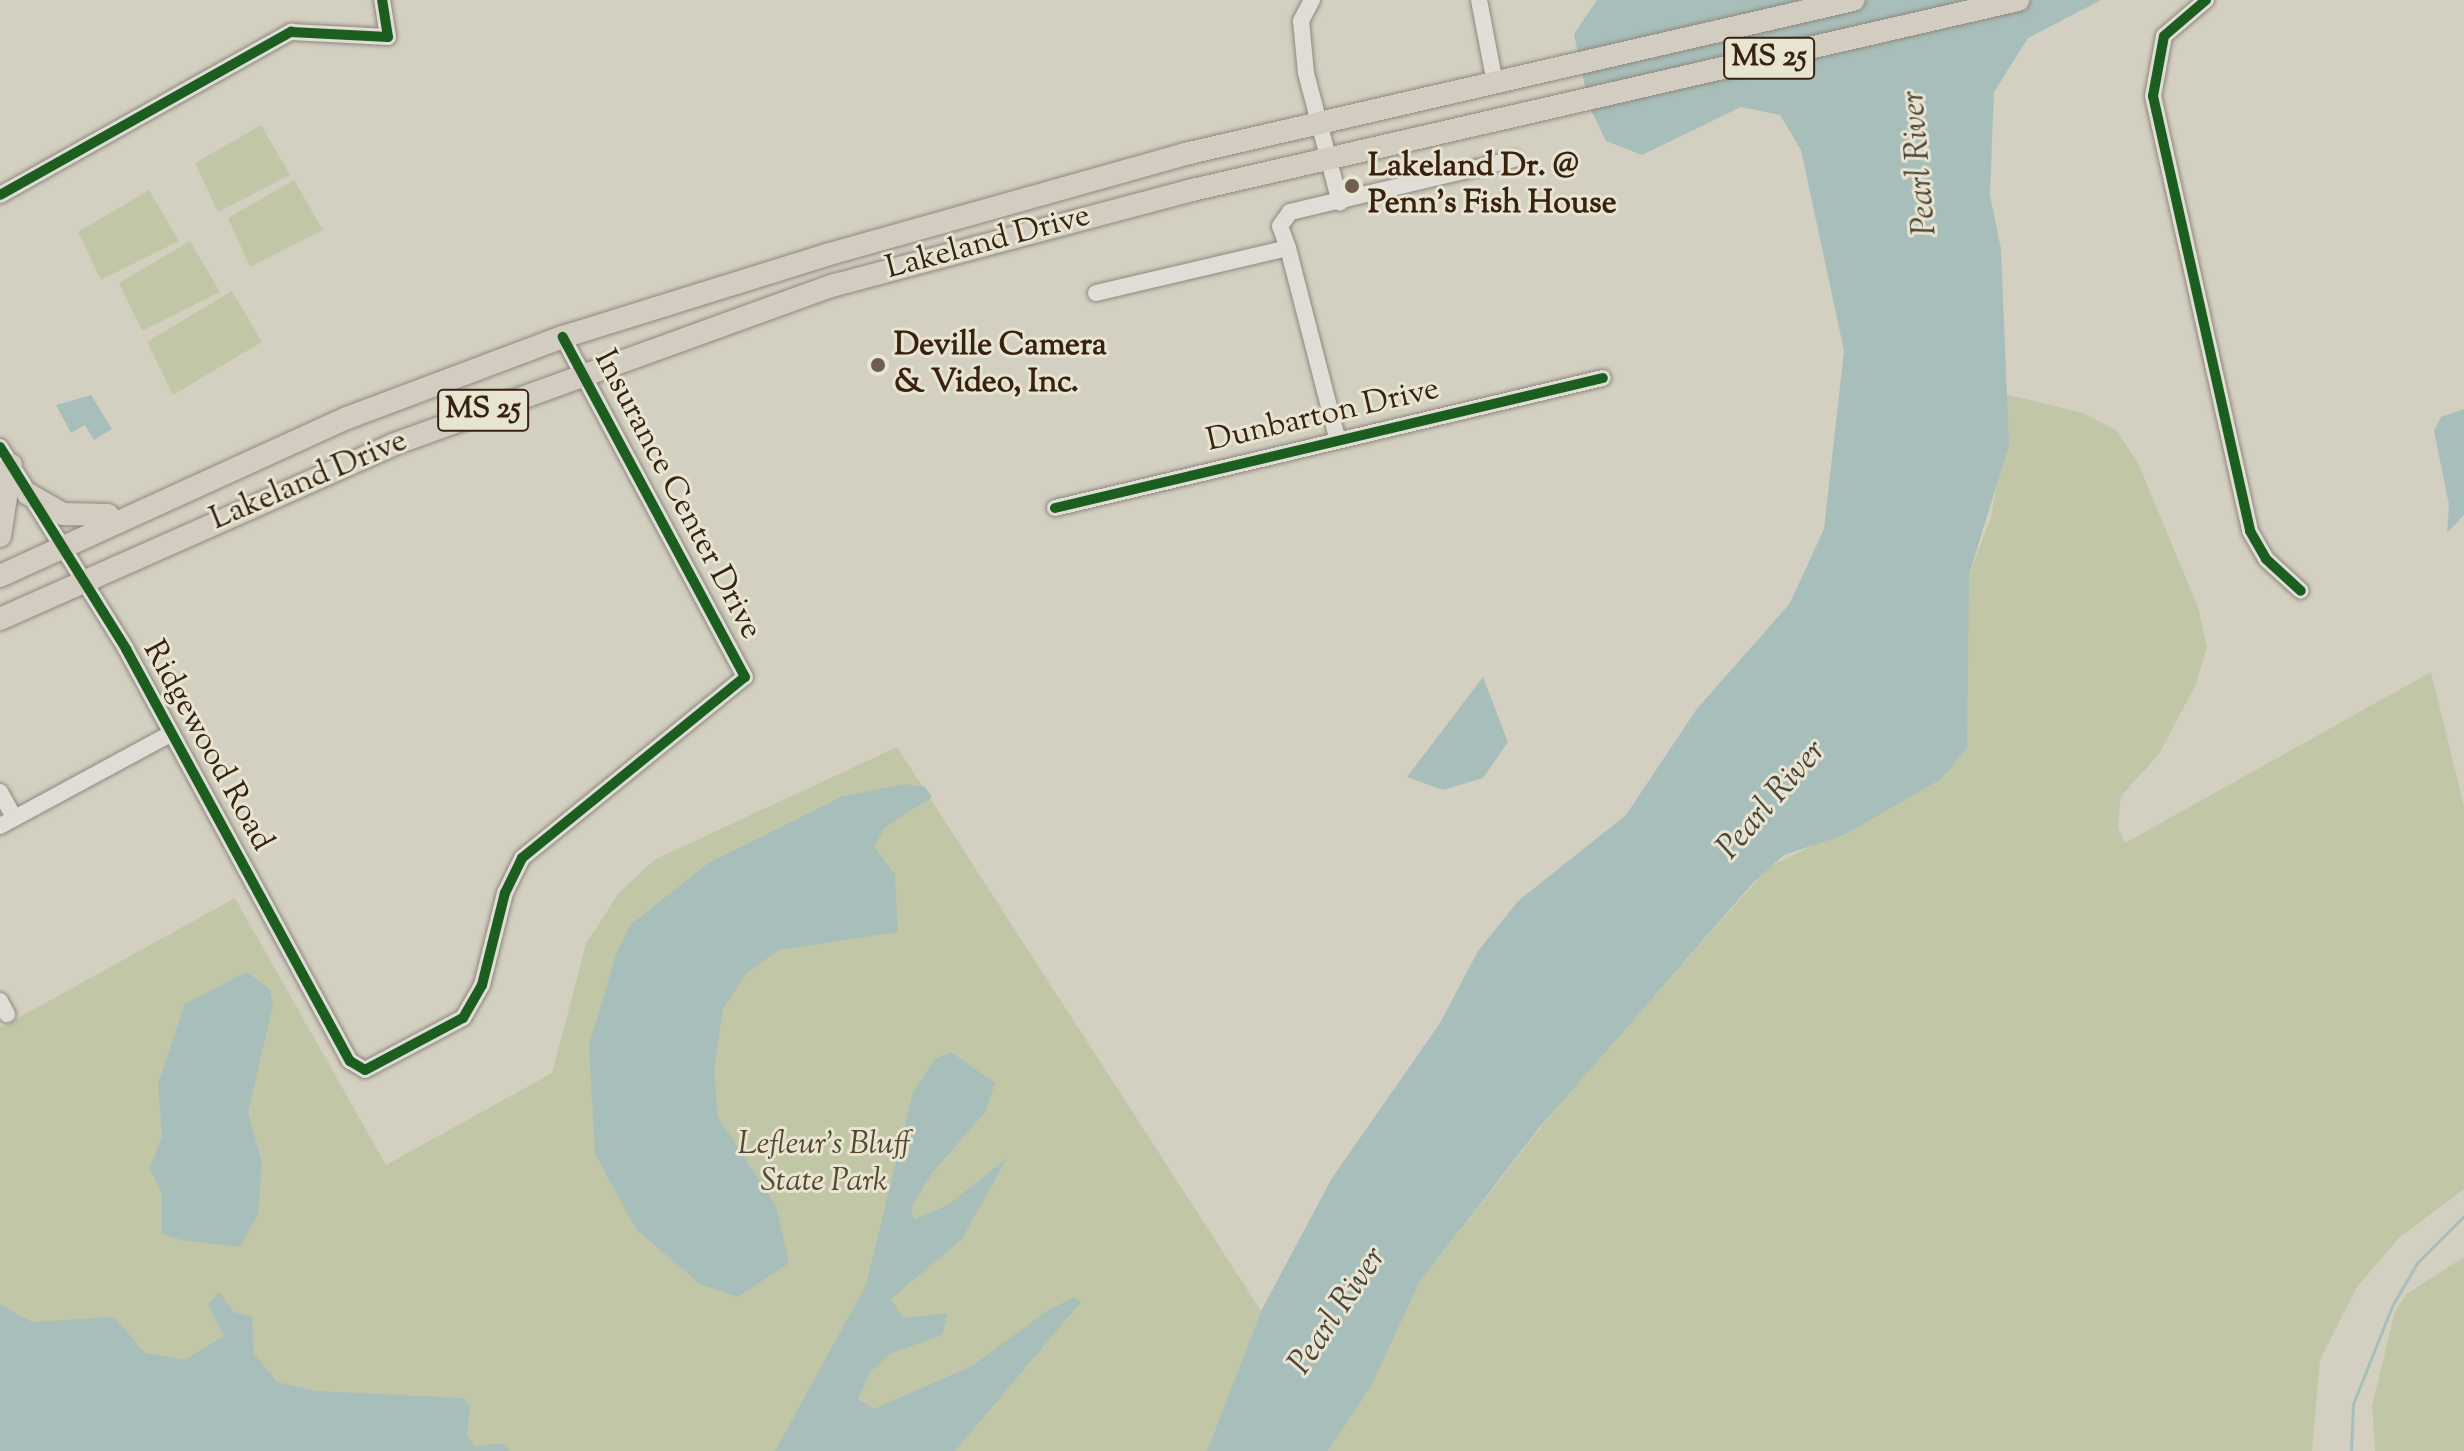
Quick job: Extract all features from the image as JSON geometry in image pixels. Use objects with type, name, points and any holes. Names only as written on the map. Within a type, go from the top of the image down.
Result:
[{"type":"highway","name":"Lakeland Drive","points":[[0,576],[129,511],[347,418],[563,337],[971,210],[1185,154],[1853,0]]},
{"type":"highway","name":"Lakeland Drive","points":[[0,619],[265,497],[582,372],[982,242],[1188,191],[2018,0]]},
{"type":"highway","points":[[0,536],[6,456]]},
{"type":"highway","points":[[28,494],[76,517],[129,511]]},
{"type":"street","points":[[0,195],[291,32],[388,37],[382,0]]},
{"type":"street","points":[[1312,0],[1301,21],[1319,124],[1331,158],[1340,203]]},
{"type":"street","points":[[1479,0],[1495,83]]},
{"type":"street","points":[[2206,0],[2164,36],[2153,96],[2250,531],[2266,559],[2301,591]]},
{"type":"street","points":[[1337,438],[1280,226],[1290,212],[1340,203],[1514,159]]},
{"type":"street","points":[[1096,293],[1288,248]]},
{"type":"street","name":"Insurance Center Drive","points":[[365,1070],[463,1018],[482,985],[505,893],[522,858],[745,677],[563,337]]},
{"type":"street","name":"Dunbarton Drive","points":[[1055,508],[1337,438],[1603,378]]},
{"type":"street","name":"Ridgewood Road","points":[[6,456],[81,581],[350,1061],[365,1070]]},
{"type":"street","points":[[0,792],[7,821],[168,735]]},
{"type":"green space","points":[[261,125],[290,175],[218,212],[195,163]]},
{"type":"green space","points":[[294,180],[323,230],[250,267],[228,218]]},
{"type":"green space","points":[[149,190],[179,241],[101,280],[78,232]]},
{"type":"green space","points":[[190,241],[220,292],[142,331],[119,283]]},
{"type":"green space","points":[[232,291],[262,342],[173,395],[147,342]]},
{"type":"green space","points":[[2005,394],[2083,413],[2116,430],[2138,463],[2198,607],[2207,647],[2196,684],[2159,754],[2121,796],[2118,828],[2125,843],[2431,672],[2464,806],[2464,1189],[2399,1238],[2357,1287],[2320,1360],[2312,1451],[1328,1451],[1419,1283],[1568,1093],[1769,867],[1892,806],[1965,673],[1969,575],[1991,517],[2008,423]]},
{"type":"green space","name":"Lefleur's Bluff State Park","points":[[897,747],[1261,1311],[1207,1451],[0,1451],[0,1028],[235,898],[386,1165],[552,1073],[586,944],[618,894],[654,860]]},
{"type":"green space","points":[[2464,1257],[2464,1451],[2375,1451],[2372,1406],[2395,1311],[2407,1294]]},
{"type":"water","name":"Pearl River","points":[[1597,0],[2101,0],[2028,38],[1994,92],[1990,195],[2001,249],[2009,445],[1969,575],[1967,748],[1941,779],[1844,835],[1784,855],[1753,883],[1539,1128],[1419,1283],[1370,1388],[1328,1451],[1207,1451],[1261,1311],[1332,1178],[1440,1023],[1478,951],[1518,901],[1626,815],[1696,710],[1790,603],[1824,529],[1844,351],[1801,150],[1780,115],[1741,107],[1642,155],[1606,141],[1589,106],[1574,34]]},
{"type":"water","points":[[91,395],[112,429],[94,440],[85,425],[71,433],[56,405]]},
{"type":"water","points":[[2464,409],[2464,515],[2447,533],[2449,505],[2434,431],[2441,417]]},
{"type":"water","points":[[1483,677],[1508,742],[1483,778],[1443,790],[1407,777]]},
{"type":"water","points":[[905,784],[925,787],[932,797],[885,827],[874,847],[895,874],[898,932],[779,950],[747,973],[723,1008],[714,1070],[718,1117],[776,1206],[789,1263],[738,1297],[700,1284],[636,1229],[595,1154],[589,1045],[617,952],[630,925],[710,862],[841,797]]},
{"type":"water","points":[[246,972],[269,988],[273,1005],[248,1112],[262,1163],[258,1214],[240,1247],[181,1240],[162,1234],[162,1195],[150,1168],[162,1136],[158,1084],[185,1004]]},
{"type":"water","points":[[951,1052],[995,1083],[986,1111],[932,1173],[911,1208],[914,1219],[948,1205],[1007,1158],[962,1239],[891,1299],[903,1318],[948,1313],[942,1335],[892,1353],[870,1372],[858,1399],[874,1409],[972,1366],[1047,1311],[1074,1297],[1081,1302],[955,1451],[775,1451],[866,1285],[913,1092],[935,1059]]},
{"type":"water","points":[[219,1292],[234,1312],[252,1317],[254,1353],[277,1382],[316,1391],[462,1398],[470,1405],[467,1435],[475,1447],[502,1443],[510,1451],[0,1451],[0,1304],[32,1322],[114,1317],[145,1353],[184,1360],[224,1336],[208,1305]]},
{"type":"waterway","points":[[2351,1451],[2353,1404],[2392,1306],[2417,1263],[2464,1216]]},
{"type":"cycle path","points":[[0,195],[291,32],[388,37],[382,0]]},
{"type":"cycle path","points":[[2206,0],[2164,36],[2153,96],[2250,531],[2266,559],[2301,591]]},
{"type":"cycle path","points":[[0,447],[126,649],[350,1061],[365,1070],[463,1018],[482,985],[505,893],[522,858],[745,677],[563,337]]},
{"type":"cycle path","points":[[1055,508],[1603,378]]},
{"type":"place","name":"Lakeland Dr. @ Penn's Fish House","points":[[1352,186]]},
{"type":"place","name":"Deville Camera & Video, Inc.","points":[[878,365]]}]
